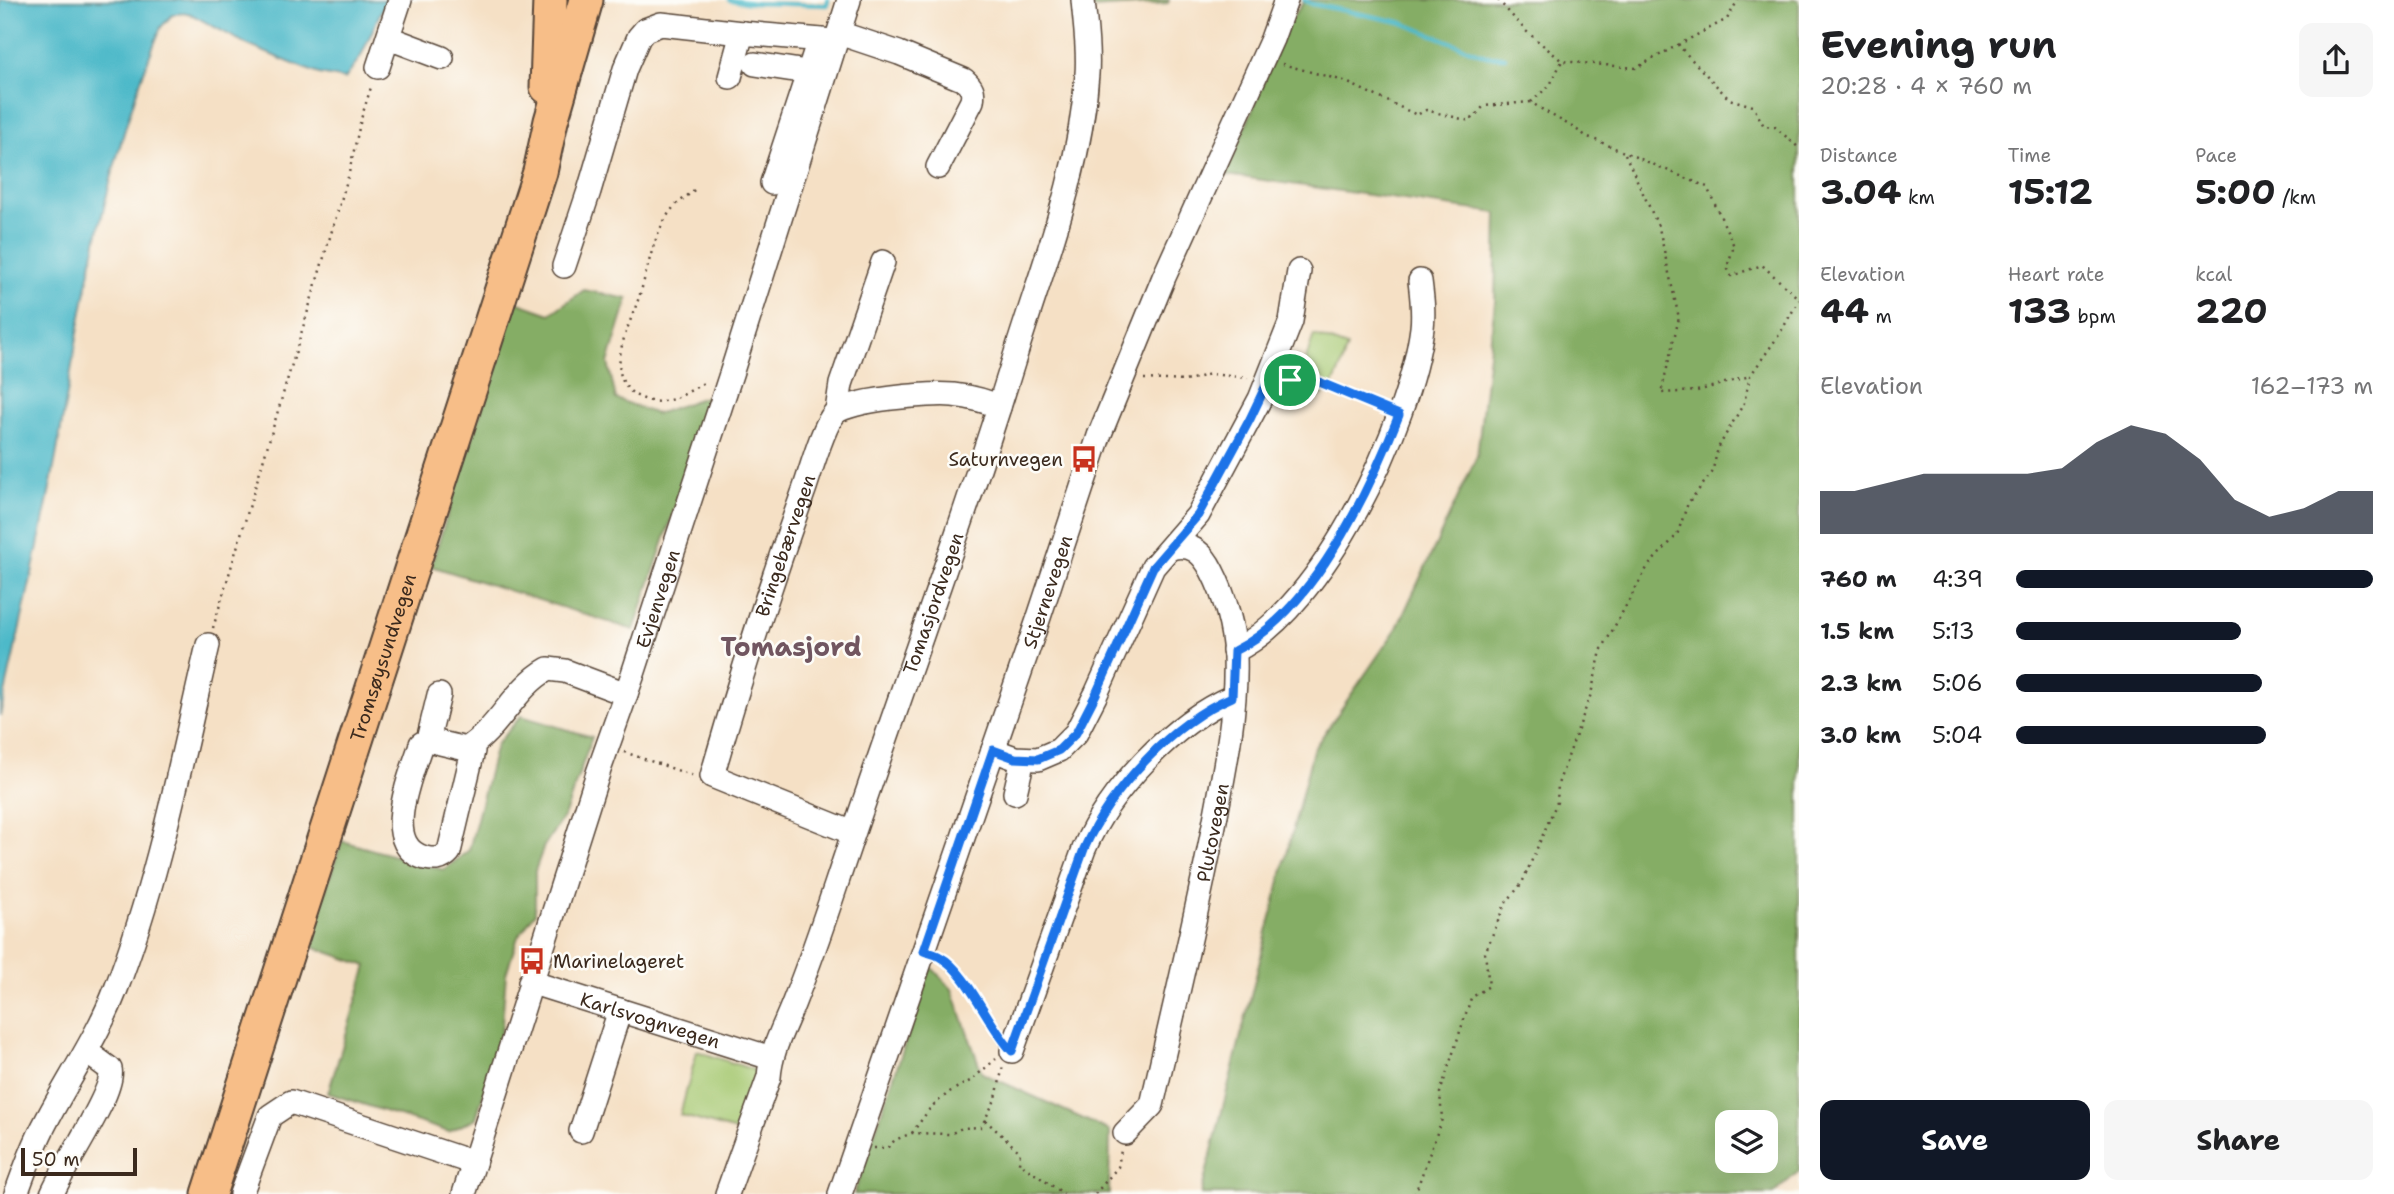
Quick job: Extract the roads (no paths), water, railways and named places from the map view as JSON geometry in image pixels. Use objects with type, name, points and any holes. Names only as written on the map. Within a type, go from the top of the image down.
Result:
[{"type":"highway","name":"Tromsøysundvegen","points":[[550,0],[547,88],[551,121]]},
{"type":"highway","name":"Tromsøysundvegen","points":[[209,1194],[536,187],[551,121],[586,0]]},
{"type":"street","points":[[377,67],[400,0]]},
{"type":"street","name":"Evjenvegen","points":[[464,1194],[530,982],[732,370],[831,38],[849,0]]},
{"type":"street","name":"Tomasjordvegen","points":[[727,1194],[769,1077],[771,1058],[799,990],[964,518],[1053,245],[1075,160],[1088,71],[1083,0]]},
{"type":"street","name":"Stjernevegen","points":[[840,1194],[1099,436],[1164,278],[1263,58],[1286,0]]},
{"type":"street","points":[[564,266],[625,69],[639,37],[645,30],[661,24],[742,33],[831,38],[910,57],[964,80],[974,93],[972,101],[938,167]]},
{"type":"street","points":[[730,77],[742,33]]},
{"type":"street","points":[[389,38],[442,58]]},
{"type":"street","points":[[772,183],[807,72],[831,38]]},
{"type":"street","points":[[755,64],[807,72]]},
{"type":"street","name":"Bringebærvegen","points":[[853,833],[711,778],[797,509],[830,421],[837,411],[841,384],[883,262]]},
{"type":"street","points":[[993,750],[1023,759],[1038,759],[1054,753],[1076,733],[1153,567],[1198,515],[1250,419],[1257,378],[1291,321],[1299,271]]},
{"type":"street","points":[[1234,651],[1273,626],[1317,572],[1358,508],[1399,415],[1421,335],[1423,316],[1420,281]]},
{"type":"street","points":[[837,411],[849,405],[878,400],[934,395],[986,401],[999,407]]},
{"type":"street","name":"Plutovegen","points":[[1125,1133],[1152,1105],[1209,857],[1227,755],[1232,697],[1234,651],[1223,598],[1207,561],[1200,553],[1190,548],[1171,548]]},
{"type":"street","points":[[16,1194],[31,1152],[47,1119],[87,1052],[115,991],[142,914],[163,838],[208,645]]},
{"type":"street","points":[[466,749],[479,741],[521,692],[548,669],[565,671],[626,694]]},
{"type":"street","points":[[428,740],[439,695]]},
{"type":"street","points":[[1012,1051],[1084,849],[1099,819],[1134,774],[1177,731],[1204,711],[1232,697]]},
{"type":"street","points":[[428,740],[466,749],[473,751],[449,852],[437,860],[426,858],[409,849],[401,833],[400,818],[421,744],[428,740]]},
{"type":"street","points":[[1015,793],[1023,759]]},
{"type":"street","name":"Karlsvognvegen","points":[[530,982],[771,1058]]},
{"type":"street","points":[[581,1131],[620,1010]]},
{"type":"street","points":[[52,1194],[62,1170],[103,1102],[112,1079],[110,1069],[87,1052]]},
{"type":"street","points":[[241,1194],[270,1116],[291,1102],[474,1163]]},
{"type":"water","points":[[0,0],[386,0],[361,56],[345,79],[319,74],[248,45],[189,13],[173,14],[161,27],[125,128],[98,231],[46,509],[0,716]]},
{"type":"waterway","points":[[729,0],[827,5],[828,0]]},
{"type":"waterway","points":[[1304,0],[1312,4],[1400,22],[1486,56],[1505,57]]},
{"type":"place","name":"Saturnvegen","points":[[1084,459]]},
{"type":"place","name":"Marinelageret","points":[[532,961]]},
{"type":"district","name":"Tomasjord","points":[[791,647]]}]
